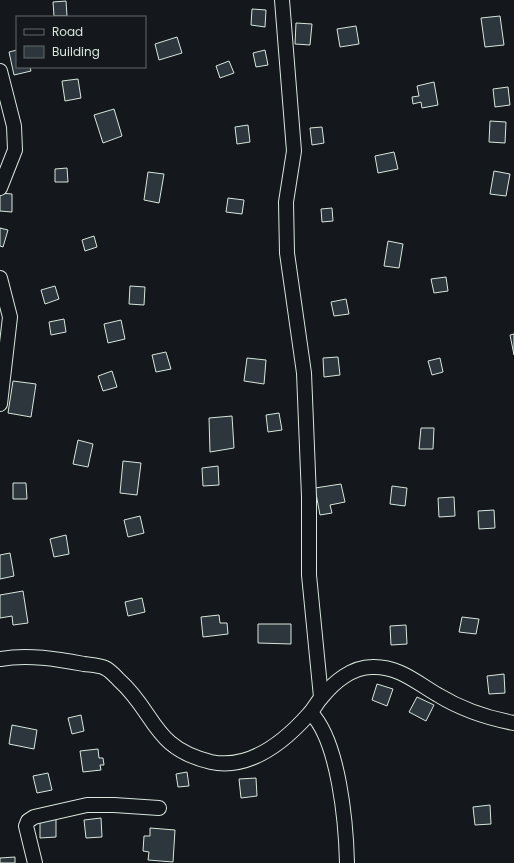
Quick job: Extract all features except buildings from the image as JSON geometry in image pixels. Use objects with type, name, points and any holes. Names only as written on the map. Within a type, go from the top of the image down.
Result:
[{"type":"street","points":[[282,0],[294,151],[286,202],[287,253],[304,373],[309,497],[309,575],[322,697]]},
{"type":"street","points":[[0,70],[14,126],[15,150],[0,188]]},
{"type":"street","points":[[0,278],[10,317],[0,404]]},
{"type":"street","points":[[0,659],[31,657],[63,660],[105,668],[128,688],[160,734],[174,747],[191,756],[212,762],[228,763],[244,761],[271,748],[293,732],[311,713],[322,697],[336,682],[353,671],[372,667],[393,669],[414,678],[438,695],[477,714],[514,723]]},
{"type":"street","points":[[311,713],[318,720],[330,750],[344,811],[347,863]]},
{"type":"street","points":[[35,863],[26,826],[28,821],[34,817],[87,805],[159,808]]}]
